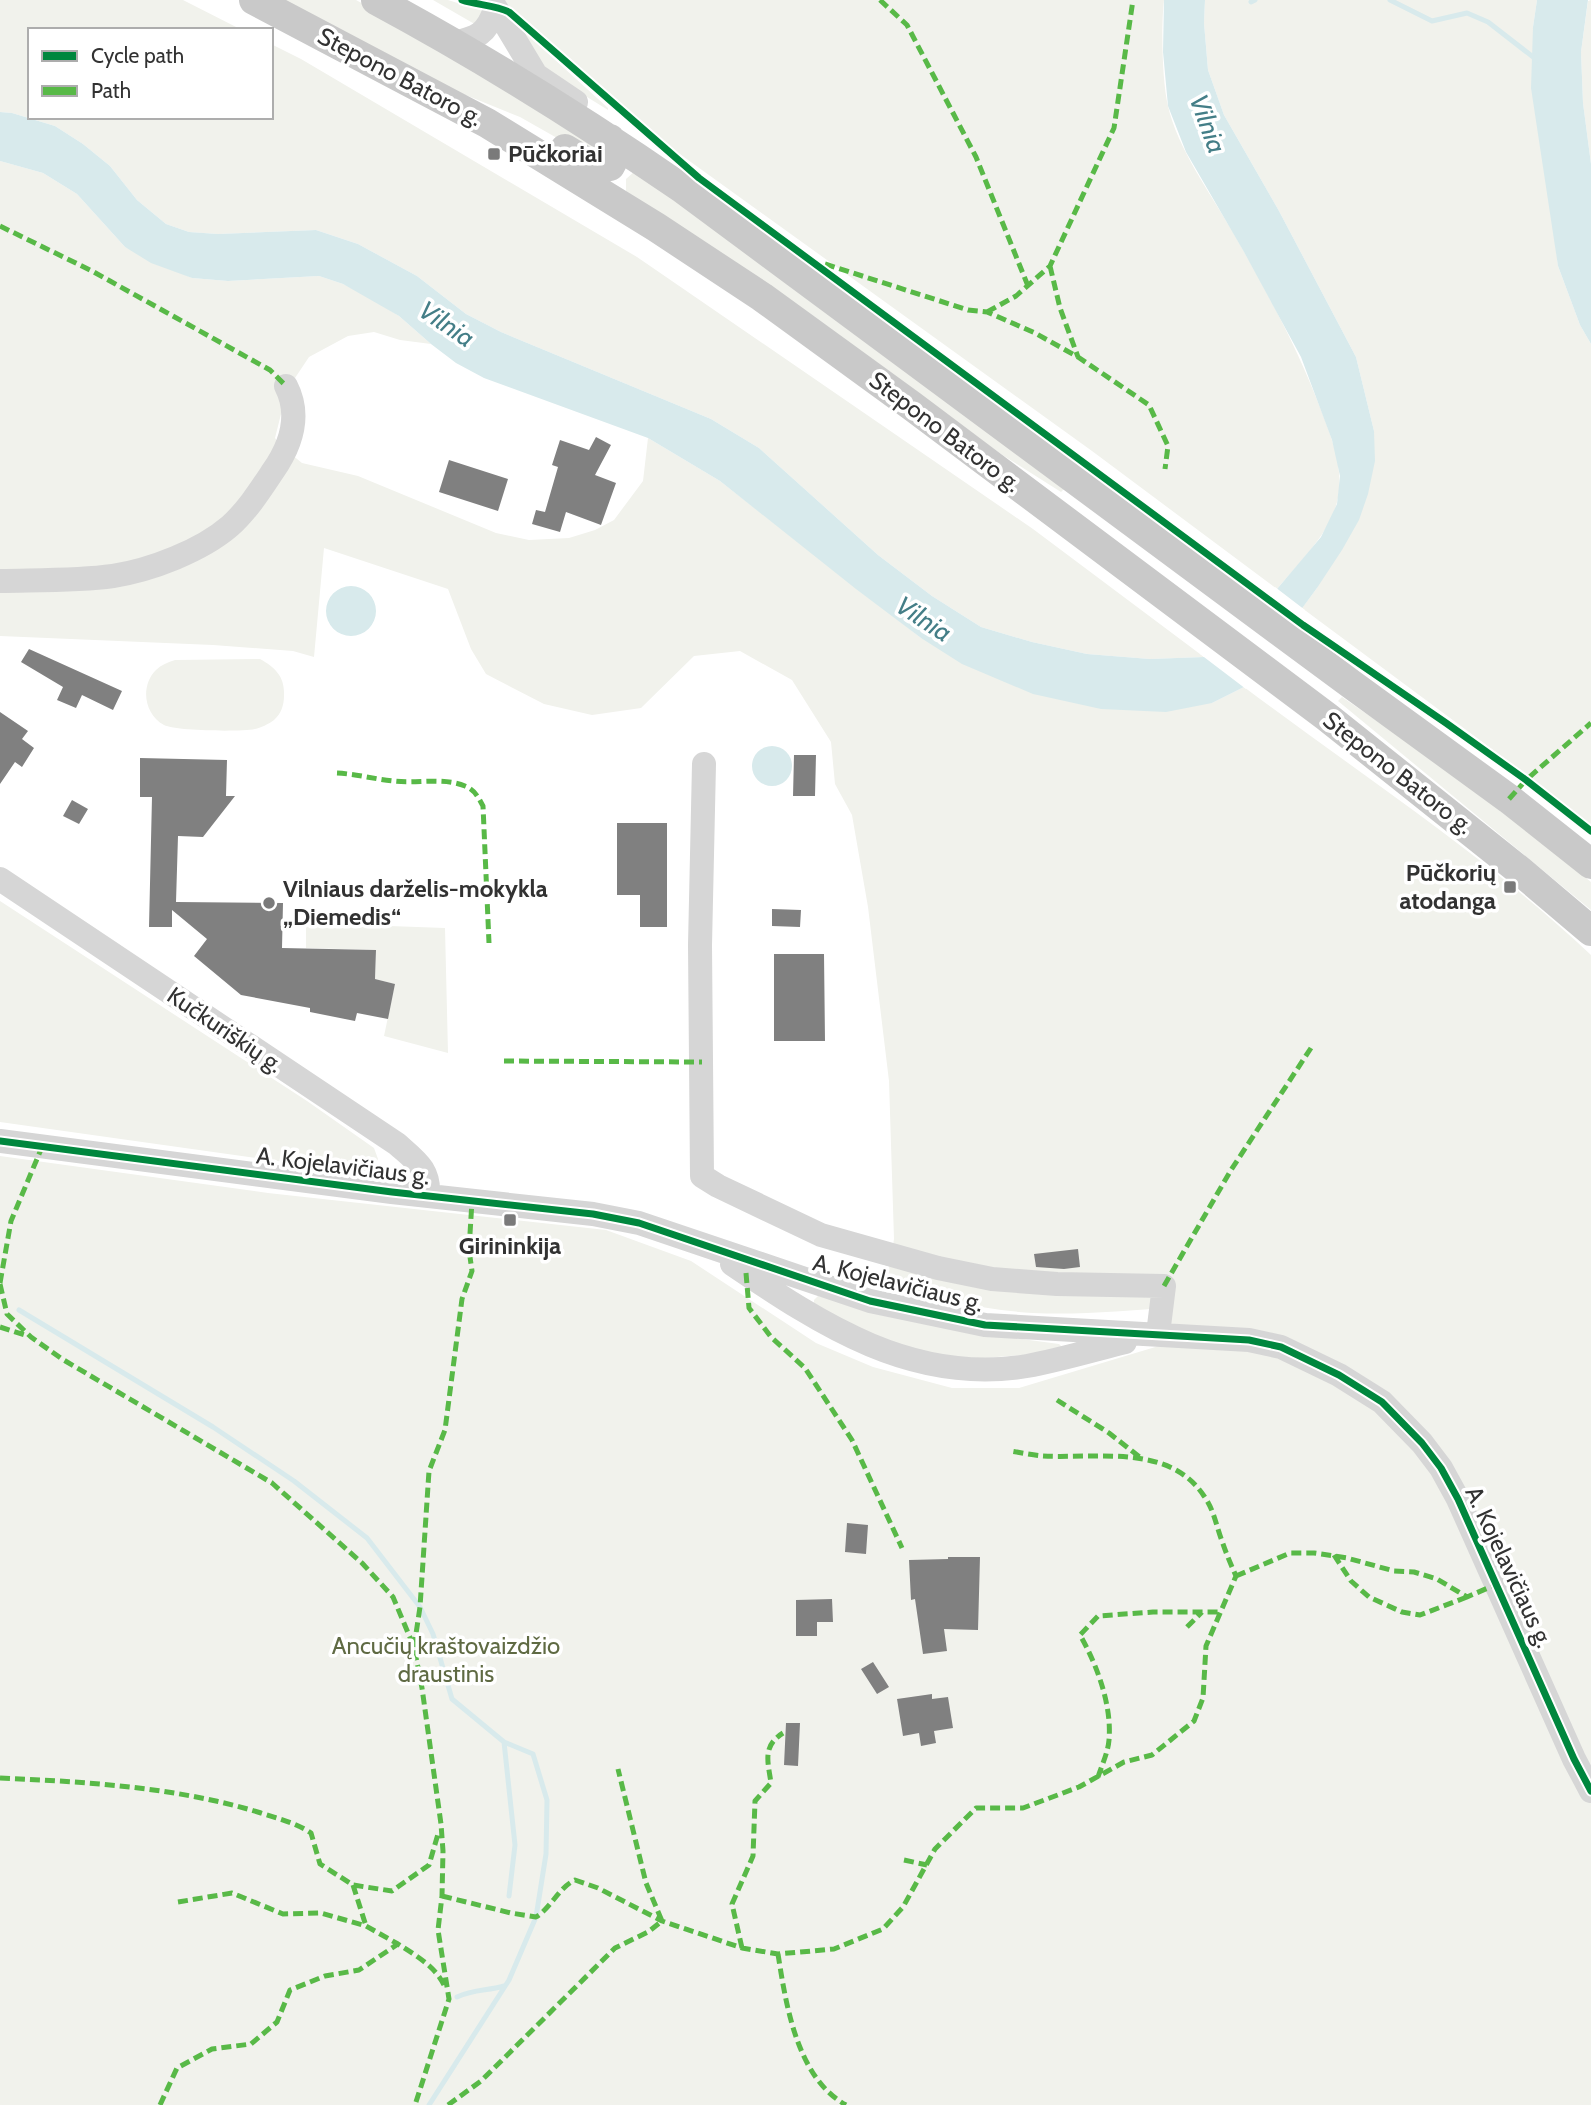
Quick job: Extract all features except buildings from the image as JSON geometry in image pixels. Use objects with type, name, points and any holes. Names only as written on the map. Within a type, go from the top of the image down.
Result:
[{"type":"main road","name":"Stepono Batoro g.","points":[[254,0],[487,122],[646,220],[762,297],[1326,717],[1519,870],[1591,931]]},
{"type":"main road","name":"Stepono Batoro g.","points":[[376,0],[453,43],[610,139],[746,235],[1509,799],[1591,864]]},
{"type":"main road","points":[[487,122],[518,126],[534,132],[590,164],[603,168],[610,166],[614,159],[615,151],[610,139]]},
{"type":"street","points":[[453,43],[482,33],[489,25],[493,4]]},
{"type":"street","points":[[493,4],[536,75],[597,116],[610,139]]},
{"type":"street","points":[[0,581],[113,576],[162,562],[205,545],[232,524],[282,457],[291,437],[294,418],[292,397],[286,386]]},
{"type":"street","points":[[704,764],[700,945],[702,1177],[821,1235],[938,1268],[992,1279],[1164,1286],[1158,1334]]},
{"type":"street","name":"Kučkuriškių g.","points":[[0,879],[397,1144],[426,1173],[429,1183],[428,1196]]},
{"type":"street","name":"A. Kojelavičiaus g.","points":[[0,1141],[428,1196],[593,1214],[639,1223],[870,1301],[985,1325],[1033,1330],[1249,1340],[1281,1347],[1362,1388],[1403,1421],[1441,1468],[1458,1499],[1574,1759],[1591,1791]]},
{"type":"street","name":"A. Kojelavičiaus g.","points":[[703,1244],[785,1300],[834,1329],[884,1351],[928,1365],[979,1370],[1026,1366],[1158,1334]]},
{"type":"green space","points":[[0,0],[183,0],[238,28],[28,28],[28,118],[0,112]]},
{"type":"green space","points":[[280,0],[356,0],[454,54],[566,124],[602,153],[587,155],[520,117],[441,85]]},
{"type":"green space","points":[[433,0],[448,0],[486,12],[478,26]]},
{"type":"green space","points":[[473,0],[1164,0],[1163,68],[1172,122],[1195,169],[1280,318],[1312,386],[1333,443],[1339,490],[1333,514],[1327,525],[1312,548],[1277,589],[1092,451],[659,139],[506,4]]},
{"type":"green space","points":[[1205,0],[1537,0],[1533,27],[1558,266],[1580,325],[1591,344],[1591,828],[1512,764],[1302,608],[1317,588],[1374,431],[1356,357],[1279,211],[1224,115],[1208,70]]},
{"type":"green space","points":[[1591,0],[1591,164],[1583,103],[1581,52],[1588,1]]},
{"type":"green space","points":[[509,18],[608,108],[608,110],[550,74]]},
{"type":"green space","points":[[273,45],[637,257],[1033,529],[1204,657],[1150,659],[1087,654],[981,627],[932,596],[878,555],[759,448],[711,419],[501,332],[466,314],[417,276],[358,244],[316,230],[218,234],[189,232],[166,224],[137,200],[110,166],[55,126],[32,119],[273,119]]},
{"type":"green space","name":"Ancučių kraštovaizdžio draustinis","points":[[0,161],[43,173],[77,194],[125,247],[192,278],[228,281],[319,276],[368,296],[399,316],[431,344],[400,340],[374,332],[348,336],[309,357],[287,390],[275,438],[302,463],[358,476],[496,533],[529,540],[569,538],[595,530],[614,520],[643,481],[648,438],[720,481],[921,638],[1212,703],[1244,687],[1465,849],[1591,955],[1591,2105],[0,2105],[0,1156],[268,1193],[606,1230],[691,1261],[816,1343],[873,1367],[952,1388],[1019,1388],[1162,1345],[1173,1307],[1086,1313],[1033,1313],[977,1306],[886,1286],[894,1239],[889,1081],[868,907],[852,815],[835,784],[831,742],[792,680],[740,651],[694,656],[641,708],[592,715],[544,704],[486,674],[471,649],[448,589],[324,548],[314,657],[293,651],[213,645],[0,636]]},
{"type":"green space","points":[[635,171],[1064,489],[1061,492],[1004,456],[626,191],[626,179]]},
{"type":"green space","points":[[260,659],[278,674],[284,689],[280,712],[274,720],[262,727],[223,731],[171,727],[157,720],[148,707],[146,692],[151,677],[167,663],[175,660]]},
{"type":"green space","points":[[1342,697],[1473,787],[1591,882],[1591,910],[1338,701]]},
{"type":"green space","points":[[0,901],[307,1101],[374,1148],[378,1159],[373,1168],[349,1171],[0,1122]]},
{"type":"green space","points":[[306,923],[445,928],[448,1053],[384,1036],[395,984],[375,979],[376,950],[306,948]]},
{"type":"green space","points":[[818,1296],[960,1331],[1061,1346],[1058,1352],[960,1360],[877,1340],[814,1305]]},
{"type":"water","name":"Vilnia","points":[[1164,0],[1205,0],[1208,70],[1224,115],[1279,211],[1356,357],[1374,431],[1375,461],[1359,520],[1342,550],[1244,687],[1212,703],[1166,712],[1101,709],[1033,694],[962,664],[921,638],[856,589],[720,481],[648,438],[484,378],[456,363],[399,316],[343,284],[319,276],[228,281],[192,278],[151,263],[125,247],[77,194],[43,173],[0,161],[0,112],[12,113],[55,126],[83,144],[110,166],[137,200],[166,224],[189,232],[218,234],[316,230],[358,244],[417,276],[466,314],[501,332],[711,419],[759,448],[878,555],[932,596],[981,627],[1087,654],[1150,659],[1204,657],[1215,651],[1277,589],[1321,537],[1337,504],[1340,476],[1332,440],[1301,357],[1186,152],[1168,106],[1163,52]]},
{"type":"water","points":[[1537,0],[1588,0],[1581,52],[1583,103],[1591,164],[1591,344],[1580,325],[1558,266],[1531,88],[1533,27]]},
{"type":"water","points":[[351,586],[368,594],[376,611],[368,628],[351,636],[334,628],[326,611],[334,594]]},
{"type":"water","points":[[772,746],[786,752],[792,766],[786,780],[772,786],[758,780],[752,766],[758,752]]},
{"type":"pier","points":[[1275,587],[1305,610],[1246,689],[1200,654],[1213,648]]},
{"type":"waterway","points":[[1251,2],[1255,0]]},
{"type":"waterway","points":[[1390,0],[1432,21],[1467,13],[1488,22],[1537,60]]},
{"type":"waterway","points":[[19,1310],[213,1427],[294,1481],[367,1538],[420,1607],[433,1634],[452,1699],[504,1742],[533,1754],[547,1800],[546,1854],[536,1917],[509,1980],[429,2105]]},
{"type":"waterway","points":[[504,1742],[515,1845],[509,1896]]},
{"type":"waterway","points":[[457,1997],[504,1986]]},
{"type":"marked path","points":[[880,0],[907,25],[976,157],[1028,286]]},
{"type":"marked path","points":[[987,312],[1016,296],[1050,266],[1114,128],[1133,0]]},
{"type":"marked path","points":[[0,226],[92,271],[270,370],[286,386]]},
{"type":"marked path","points":[[825,264],[968,310],[987,312],[1035,333],[1078,357],[1149,405],[1168,446],[1165,469]]},
{"type":"marked path","points":[[1050,266],[1060,308],[1078,357]]},
{"type":"marked path","points":[[1509,799],[1526,780],[1591,723]]},
{"type":"marked path","points":[[337,773],[402,782],[457,783],[474,792],[483,806],[489,943]]},
{"type":"marked path","points":[[1164,1286],[1231,1170],[1311,1048]]},
{"type":"marked path","points":[[504,1061],[702,1062]]},
{"type":"marked path","points":[[0,1283],[11,1221],[42,1147]]},
{"type":"marked path","points":[[414,1647],[420,1607],[429,1471],[445,1430],[462,1299],[472,1271],[469,1250],[472,1201]]},
{"type":"marked path","points":[[746,1273],[749,1308],[771,1337],[805,1368],[852,1440],[902,1548]]},
{"type":"marked path","points":[[0,1284],[7,1314],[31,1337],[62,1359],[272,1483],[362,1563],[393,1597],[414,1647],[422,1688],[443,1851],[438,1930],[449,1999],[415,2105]]},
{"type":"marked path","points":[[0,1327],[28,1336]]},
{"type":"marked path","points":[[1057,1400],[1109,1433],[1141,1458]]},
{"type":"marked path","points":[[442,1896],[536,1917],[575,1880],[598,1888],[662,1921],[742,1948],[778,1954],[834,1949],[883,1929],[903,1907],[935,1849],[976,1808],[1023,1808],[1079,1787],[1124,1762],[1152,1755],[1194,1721],[1203,1698],[1206,1646],[1236,1576],[1210,1507],[1189,1479],[1172,1468],[1152,1461],[1130,1457],[1043,1456],[1011,1451]]},
{"type":"marked path","points":[[1236,1576],[1290,1553],[1314,1553],[1347,1558],[1394,1571],[1414,1572],[1437,1579],[1467,1597],[1497,1584]]},
{"type":"marked path","points":[[1334,1555],[1351,1581],[1369,1597],[1402,1612],[1420,1615],[1467,1597]]},
{"type":"marked path","points":[[1098,1777],[1108,1745],[1108,1713],[1097,1672],[1080,1635],[1098,1616],[1153,1612],[1220,1612]]},
{"type":"marked path","points":[[1187,1627],[1202,1612]]},
{"type":"marked path","points":[[742,1948],[732,1904],[753,1856],[755,1801],[771,1783],[769,1749],[783,1733]]},
{"type":"marked path","points":[[448,2105],[481,2081],[615,1948],[648,1932],[662,1921],[646,1883],[618,1769]]},
{"type":"marked path","points":[[0,1778],[99,1784],[165,1792],[261,1813],[311,1833],[320,1864],[353,1885],[392,1891],[429,1865],[438,1834]]},
{"type":"marked path","points":[[904,1860],[927,1865]]},
{"type":"marked path","points":[[353,1885],[366,1926]]},
{"type":"marked path","points":[[178,1902],[232,1893],[283,1914],[321,1913],[366,1926],[398,1944]]},
{"type":"marked path","points":[[160,2105],[177,2068],[212,2049],[251,2044],[277,2022],[290,1990],[325,1976],[359,1970],[398,1944],[430,1967],[444,1985]]},
{"type":"marked path","points":[[778,1954],[790,2017],[805,2059],[829,2093],[846,2105]]},
{"type":"cycle path","points":[[462,0],[509,12],[699,178],[1303,625],[1526,780],[1591,831]]},
{"type":"cycle path","points":[[0,1141],[392,1192],[593,1214],[639,1223],[870,1301],[985,1325],[1249,1340],[1281,1347],[1339,1375],[1382,1402],[1422,1443],[1441,1468],[1458,1499],[1574,1759],[1591,1791]]},
{"type":"place","name":"Pūčkoriai","points":[[494,154]]},
{"type":"place","name":"Pūčkorių atodanga","points":[[1510,887]]},
{"type":"place","name":"Vilniaus darželis-mokykla „Diemedis“","points":[[269,903]]},
{"type":"place","name":"Girininkija","points":[[510,1220]]}]
